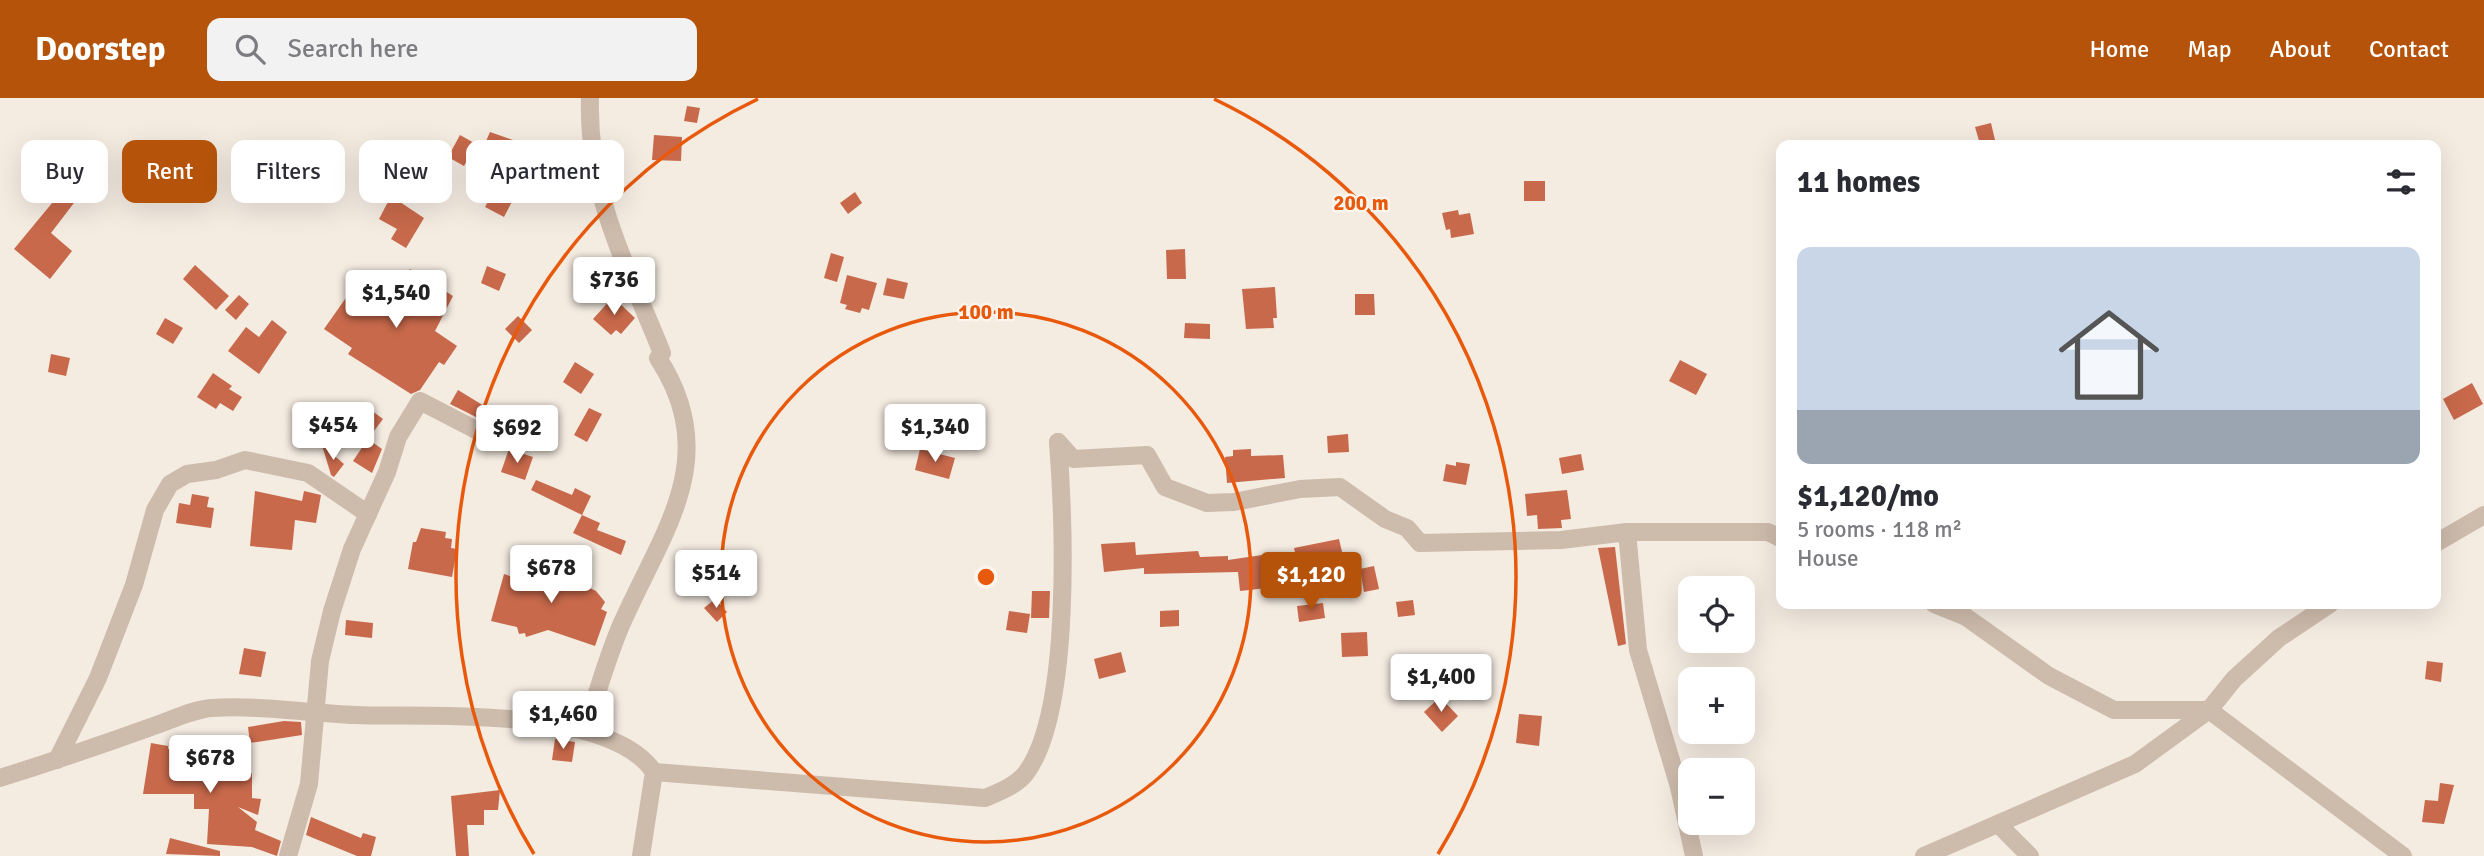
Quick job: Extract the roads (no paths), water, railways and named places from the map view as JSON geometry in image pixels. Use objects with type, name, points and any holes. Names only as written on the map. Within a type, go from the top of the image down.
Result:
[{"type":"street","points":[[585,730],[621,626],[679,498],[689,437],[669,375],[658,358],[663,353],[621,256],[597,190],[589,135],[590,98]]},
{"type":"street","points":[[288,856],[309,784],[320,661],[332,611],[352,549],[387,472],[398,437],[421,401],[480,432]]},
{"type":"street","points":[[654,772],[985,798],[1005,790],[1025,775],[1041,745],[1060,630],[1065,525],[1058,442],[1073,459],[1147,455],[1165,487],[1207,503],[1234,502],[1300,489],[1340,487],[1385,519],[1407,528],[1420,543],[1561,540],[1627,532],[1768,532],[1776,536]]},
{"type":"street","points":[[57,760],[98,678],[134,585],[155,510],[170,484],[187,474],[216,470],[245,460],[309,473],[368,514]]},
{"type":"street","points":[[2441,540],[2484,515]]},
{"type":"street","points":[[1627,532],[1638,650],[1679,787],[1694,856]]},
{"type":"street","points":[[1946,609],[1966,617],[2049,677],[2114,710],[2209,710],[2403,856]]},
{"type":"street","points":[[1924,856],[2135,764],[2209,710],[2234,679],[2279,638],[2322,609]]},
{"type":"street","points":[[0,778],[210,707],[316,713],[419,713],[585,730],[627,746],[646,760],[654,772],[641,856]]},
{"type":"street","points":[[1998,824],[2030,856]]}]
